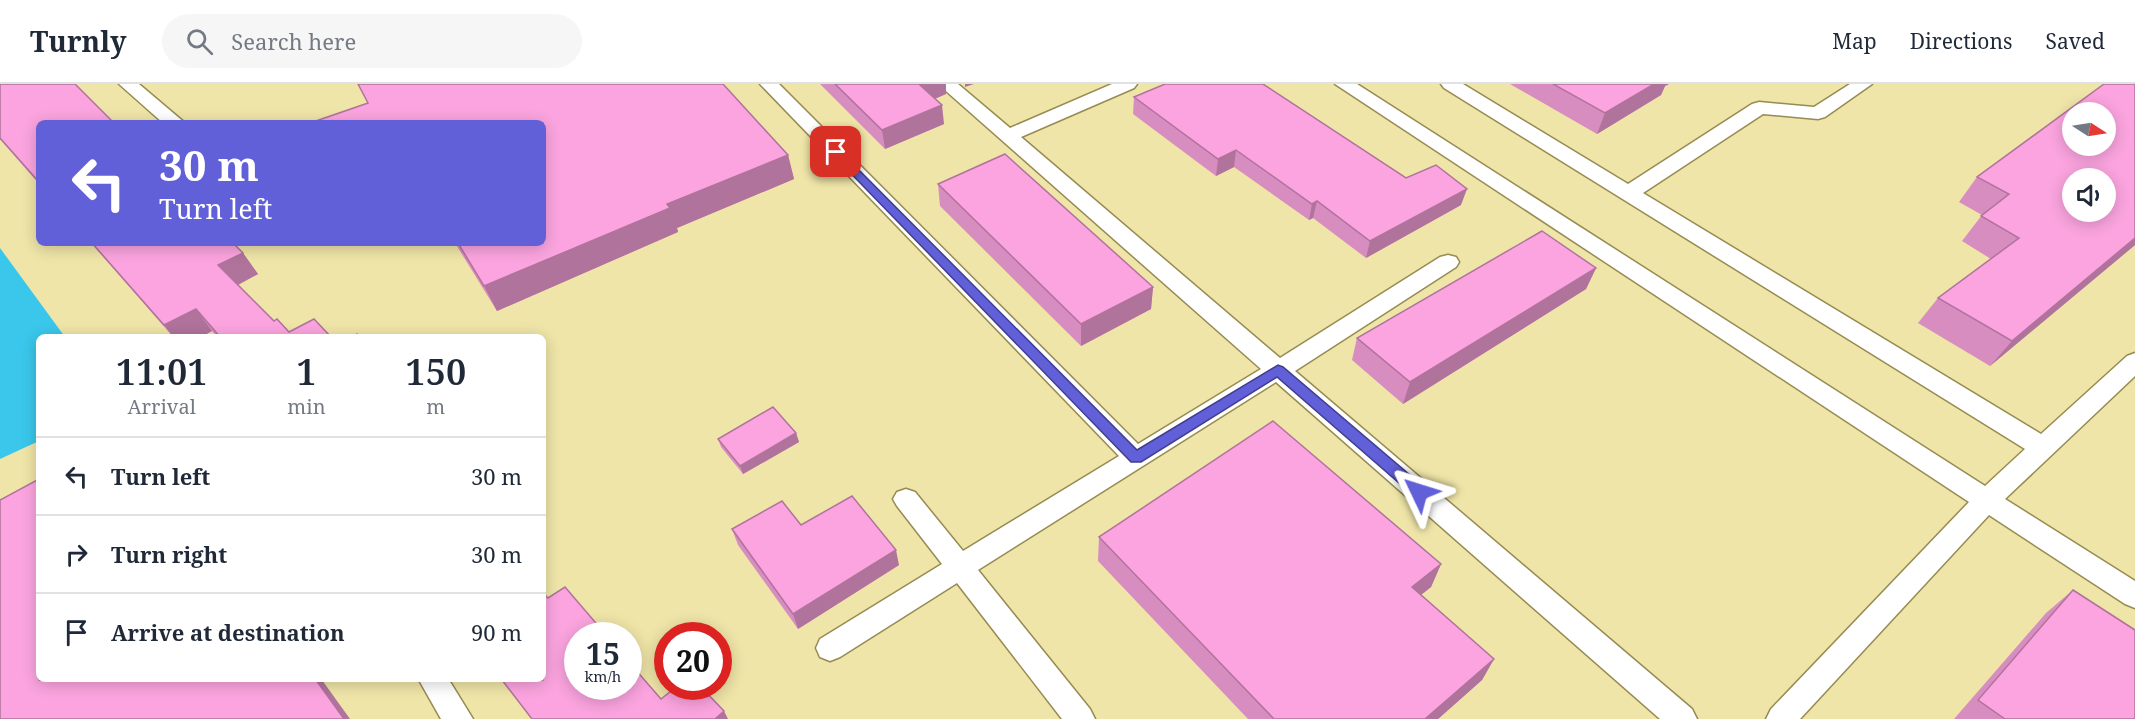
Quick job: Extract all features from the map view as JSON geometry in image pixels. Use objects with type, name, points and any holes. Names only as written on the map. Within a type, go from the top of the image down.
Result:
[{"type":"lane","points":[[128,84],[172,120]]},
{"type":"lane","points":[[769,84],[1136,458]]},
{"type":"lane","points":[[947,84],[1682,719]]},
{"type":"lane","points":[[1008,136],[1128,84]]},
{"type":"lane","points":[[1344,84],[2135,596]]},
{"type":"lane","points":[[1450,84],[2042,447]]},
{"type":"lane","points":[[1627,194],[1758,108],[1818,113],[1863,84]]},
{"type":"lane","points":[[830,648],[1278,370],[1448,261]]},
{"type":"lane","points":[[1781,719],[1988,500],[2135,362]]},
{"type":"lane","points":[[906,498],[1080,719]]},
{"type":"lane","points":[[434,682],[458,719]]},
{"type":"water","points":[[0,248],[63,334],[36,334],[36,442],[0,459]]},
{"type":"building","points":[[0,84],[75,84],[111,120],[36,120],[36,179],[0,138]]},
{"type":"building","points":[[358,84],[723,84],[788,155],[667,204],[670,208],[484,286],[460,246],[546,246],[546,120],[319,120],[368,103]]},
{"type":"building","points":[[835,84],[923,84],[920,85],[942,105],[882,130]]},
{"type":"building","points":[[1165,84],[1263,84],[1406,178],[1436,165],[1467,189],[1370,241],[1317,201],[1312,204],[1236,150],[1218,159],[1134,97]]},
{"type":"building","points":[[1553,84],[1654,84],[1605,113]]},
{"type":"building","points":[[2104,84],[2135,84],[2135,238],[2012,341],[1938,298],[2019,238],[1981,216],[2009,194],[1977,177],[2062,115],[2062,156],[2116,156],[2116,102],[2079,102]]},
{"type":"building","points":[[1005,154],[1153,287],[1081,324],[938,184]]},
{"type":"building","points":[[1542,231],[1596,268],[1410,382],[1357,338]]},
{"type":"building","points":[[95,246],[236,246],[243,253],[218,265],[274,321],[277,319],[289,332],[314,319],[328,334],[218,334],[196,309],[164,325]]},
{"type":"building","points":[[773,407],[796,433],[740,466],[718,439]]},
{"type":"building","points":[[1273,421],[1441,564],[1412,587],[1494,659],[1425,719],[1274,719],[1099,537]]},
{"type":"building","points":[[36,481],[36,682],[317,682],[344,719],[0,719],[0,500]]},
{"type":"building","points":[[852,496],[896,550],[793,614],[732,529],[782,501],[801,525]]},
{"type":"building","points":[[565,587],[595,622],[564,622],[564,700],[642,700],[642,677],[654,691],[654,700],[713,700],[724,711],[715,719],[532,719],[504,682],[546,682],[546,596],[548,598]]},
{"type":"building","points":[[2073,590],[2135,630],[2135,719],[2005,719],[1978,700]]},
{"type":"route","points":[[836,152],[1136,458],[1278,370],[1419,492]]}]
